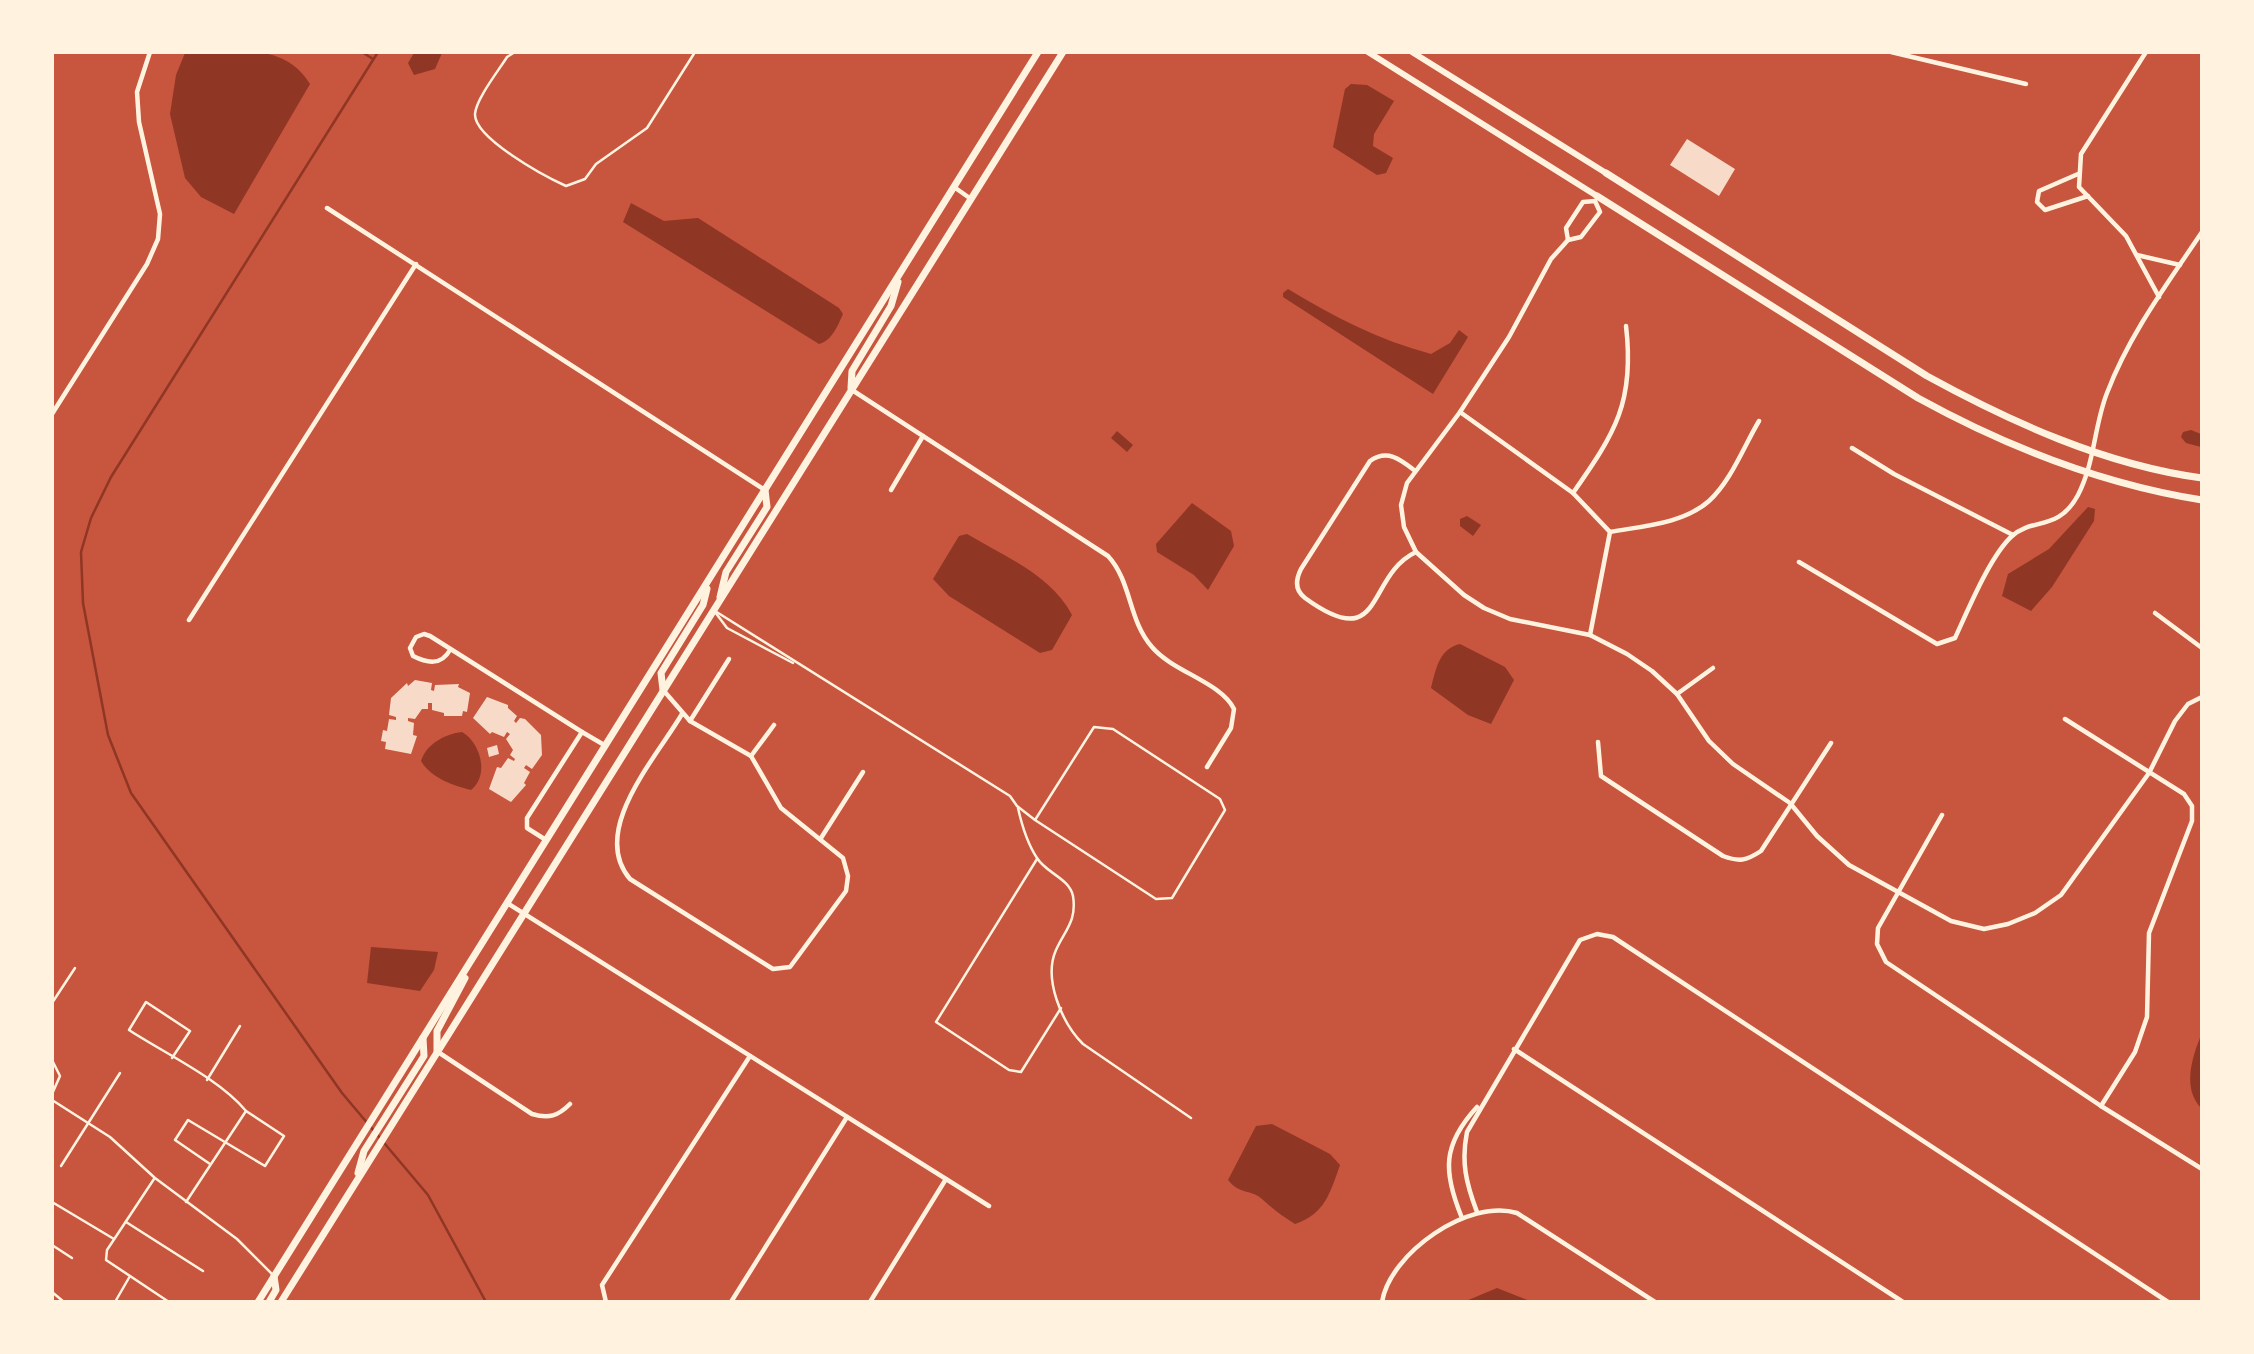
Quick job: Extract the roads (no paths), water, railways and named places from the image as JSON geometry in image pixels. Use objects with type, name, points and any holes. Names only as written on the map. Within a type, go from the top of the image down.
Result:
[{"type":"main road","points":[[258,1301],[1038,52]]},
{"type":"main road","points":[[284,1300],[356,1180],[1063,52]]},
{"type":"main road","points":[[1606,173],[1927,376],[2012,419],[2095,452],[2202,478]]},
{"type":"main road","points":[[1596,199],[1918,398],[1974,428],[2087,474],[2151,492],[2202,500]]},
{"type":"main road","points":[[851,389],[852,371],[891,306],[900,275]]},
{"type":"main road","points":[[716,608],[726,572],[767,507],[765,491]]},
{"type":"main road","points":[[663,691],[661,673],[703,605],[709,581]]},
{"type":"main road","points":[[437,1051],[437,1031],[490,931]]},
{"type":"main road","points":[[356,1180],[367,1145],[424,1056],[423,1038]]},
{"type":"main road","points":[[269,1301],[276,1290],[274,1276]]},
{"type":"street","points":[[52,414],[147,264],[158,239],[160,214],[139,122],[137,92],[150,52]]},
{"type":"street","points":[[1368,52],[1596,199],[1600,212],[1581,237],[1568,240],[1551,259],[1509,337],[1460,412],[1414,470],[1401,505],[1404,527],[1416,552],[1464,595],[1484,608],[1510,619],[1590,635],[1652,670],[1677,694],[1709,741],[1757,783],[1790,803],[1817,836],[1849,865],[1951,921],[1984,929],[2008,924],[2035,913],[2062,895],[2149,773],[2175,721],[2188,704],[2202,697]]},
{"type":"street","points":[[1412,52],[1606,173]]},
{"type":"street","points":[[1891,52],[2026,84]]},
{"type":"street","points":[[2146,52],[2081,154],[2078,174],[2079,187],[2126,236],[2159,297]]},
{"type":"street","points":[[2078,174],[2039,191],[2036,202],[2045,210],[2088,196]]},
{"type":"street","points":[[954,187],[971,199]]},
{"type":"street","points":[[1568,240],[1566,228],[1583,202],[1596,199]]},
{"type":"street","points":[[327,208],[765,491]]},
{"type":"street","points":[[1799,562],[1937,644],[1955,638],[1977,591],[2013,535],[2053,521],[2068,510],[2095,452],[2105,397],[2120,359],[2202,232]]},
{"type":"street","points":[[2136,255],[2180,265]]},
{"type":"street","points":[[188,620],[416,264]]},
{"type":"street","points":[[1573,493],[1608,443],[1620,415],[1630,363],[1626,326]]},
{"type":"street","points":[[851,389],[1091,543],[1115,563],[1121,571],[1140,632],[1154,650],[1173,666],[1226,696],[1234,709],[1231,727],[1207,767]]},
{"type":"street","points":[[1460,412],[1573,493],[1610,532]]},
{"type":"street","points":[[1610,532],[1674,520],[1708,502],[1720,488],[1759,421]]},
{"type":"street","points":[[891,490],[923,436]]},
{"type":"street","points":[[1853,447],[1894,474],[2013,535]]},
{"type":"street","points":[[1414,470],[1396,457],[1385,455],[1370,461],[1301,569],[1297,577],[1297,589],[1302,596],[1345,620],[1357,618],[1368,611],[1400,561],[1416,552]]},
{"type":"street","points":[[1590,635],[1610,532]]},
{"type":"street","points":[[2155,613],[2202,648]]},
{"type":"street","points":[[450,650],[441,661],[433,662],[413,656],[410,649],[416,637],[424,634],[450,650],[582,732],[606,746]]},
{"type":"street","points":[[690,721],[729,659]]},
{"type":"street","points":[[1677,694],[1713,668]]},
{"type":"street","points":[[663,691],[690,721],[751,756],[781,808],[843,858],[848,887],[795,963],[786,969],[767,965],[630,879],[624,872],[616,848],[618,821],[682,714]]},
{"type":"street","points":[[2066,719],[2184,794],[2192,806],[2192,821],[2149,933],[2150,991],[2143,1028],[2135,1052],[2101,1106]]},
{"type":"street","points":[[751,756],[775,725]]},
{"type":"street","points":[[547,840],[527,828],[527,818],[582,732]]},
{"type":"street","points":[[1598,742],[1601,776],[1723,856],[1737,861],[1748,860],[1761,851],[1831,743]]},
{"type":"street","points":[[821,838],[863,772]]},
{"type":"street","points":[[1942,815],[1878,928],[1877,943],[1886,962],[2101,1106],[2202,1169]]},
{"type":"street","points":[[508,903],[989,1206]]},
{"type":"street","points":[[1477,1212],[1465,1181],[1462,1156],[1467,1132],[1482,1101],[1580,940],[1597,934],[1613,937],[2168,1301]]},
{"type":"street","points":[[1514,1049],[1903,1301]]},
{"type":"street","points":[[437,1051],[533,1114],[545,1118],[561,1114],[570,1104]]},
{"type":"street","points":[[606,1301],[603,1285],[750,1056]]},
{"type":"street","points":[[1462,1219],[1452,1194],[1447,1170],[1451,1144],[1462,1122],[1482,1101]]},
{"type":"street","points":[[732,1301],[847,1117]]},
{"type":"street","points":[[870,1301],[946,1180]]},
{"type":"street","points":[[1382,1301],[1385,1286],[1398,1265],[1412,1251],[1477,1212],[1504,1209],[1517,1213],[1656,1301]]},
{"type":"lane","points":[[515,52],[507,57],[477,105],[475,115],[480,132],[566,186],[585,179],[596,164],[647,128],[695,52]]},
{"type":"lane","points":[[716,608],[727,628],[805,669]]},
{"type":"lane","points":[[716,608],[805,669],[1010,796],[1017,806],[1035,820],[1162,900],[1172,898],[1225,810],[1220,799],[1113,729],[1094,727],[1035,820]]},
{"type":"lane","points":[[1017,806],[1022,828],[1037,859],[1063,880],[1072,893],[1073,922],[1055,952],[1053,986],[1061,1008],[1083,1044],[1191,1118]]},
{"type":"lane","points":[[1037,859],[936,1022],[1010,1070],[1021,1072],[1061,1008]]},
{"type":"lane","points":[[52,1003],[75,968]]},
{"type":"lane","points":[[172,1058],[190,1031],[146,1002],[128,1030],[172,1058],[207,1080],[237,1101],[246,1111],[284,1136],[265,1166],[188,1120],[175,1140],[210,1164]]},
{"type":"lane","points":[[207,1080],[240,1026]]},
{"type":"lane","points":[[52,1060],[60,1076],[52,1094]]},
{"type":"lane","points":[[61,1166],[120,1073]]},
{"type":"lane","points":[[52,1100],[110,1137],[155,1178],[237,1239],[274,1276]]},
{"type":"lane","points":[[186,1202],[246,1111]]},
{"type":"lane","points":[[155,1178],[107,1250],[106,1260],[169,1301]]},
{"type":"lane","points":[[52,1202],[114,1239]]},
{"type":"lane","points":[[126,1222],[203,1272]]},
{"type":"lane","points":[[52,1245],[72,1258]]},
{"type":"lane","points":[[115,1301],[130,1276]]},
{"type":"lane","points":[[52,1292],[64,1301]]},
{"type":"waterway","points":[[362,52],[373,59]]},
{"type":"waterway","points":[[378,52],[111,477],[91,518],[81,552],[83,603],[108,735],[131,793],[342,1093],[428,1195],[486,1302]]}]
